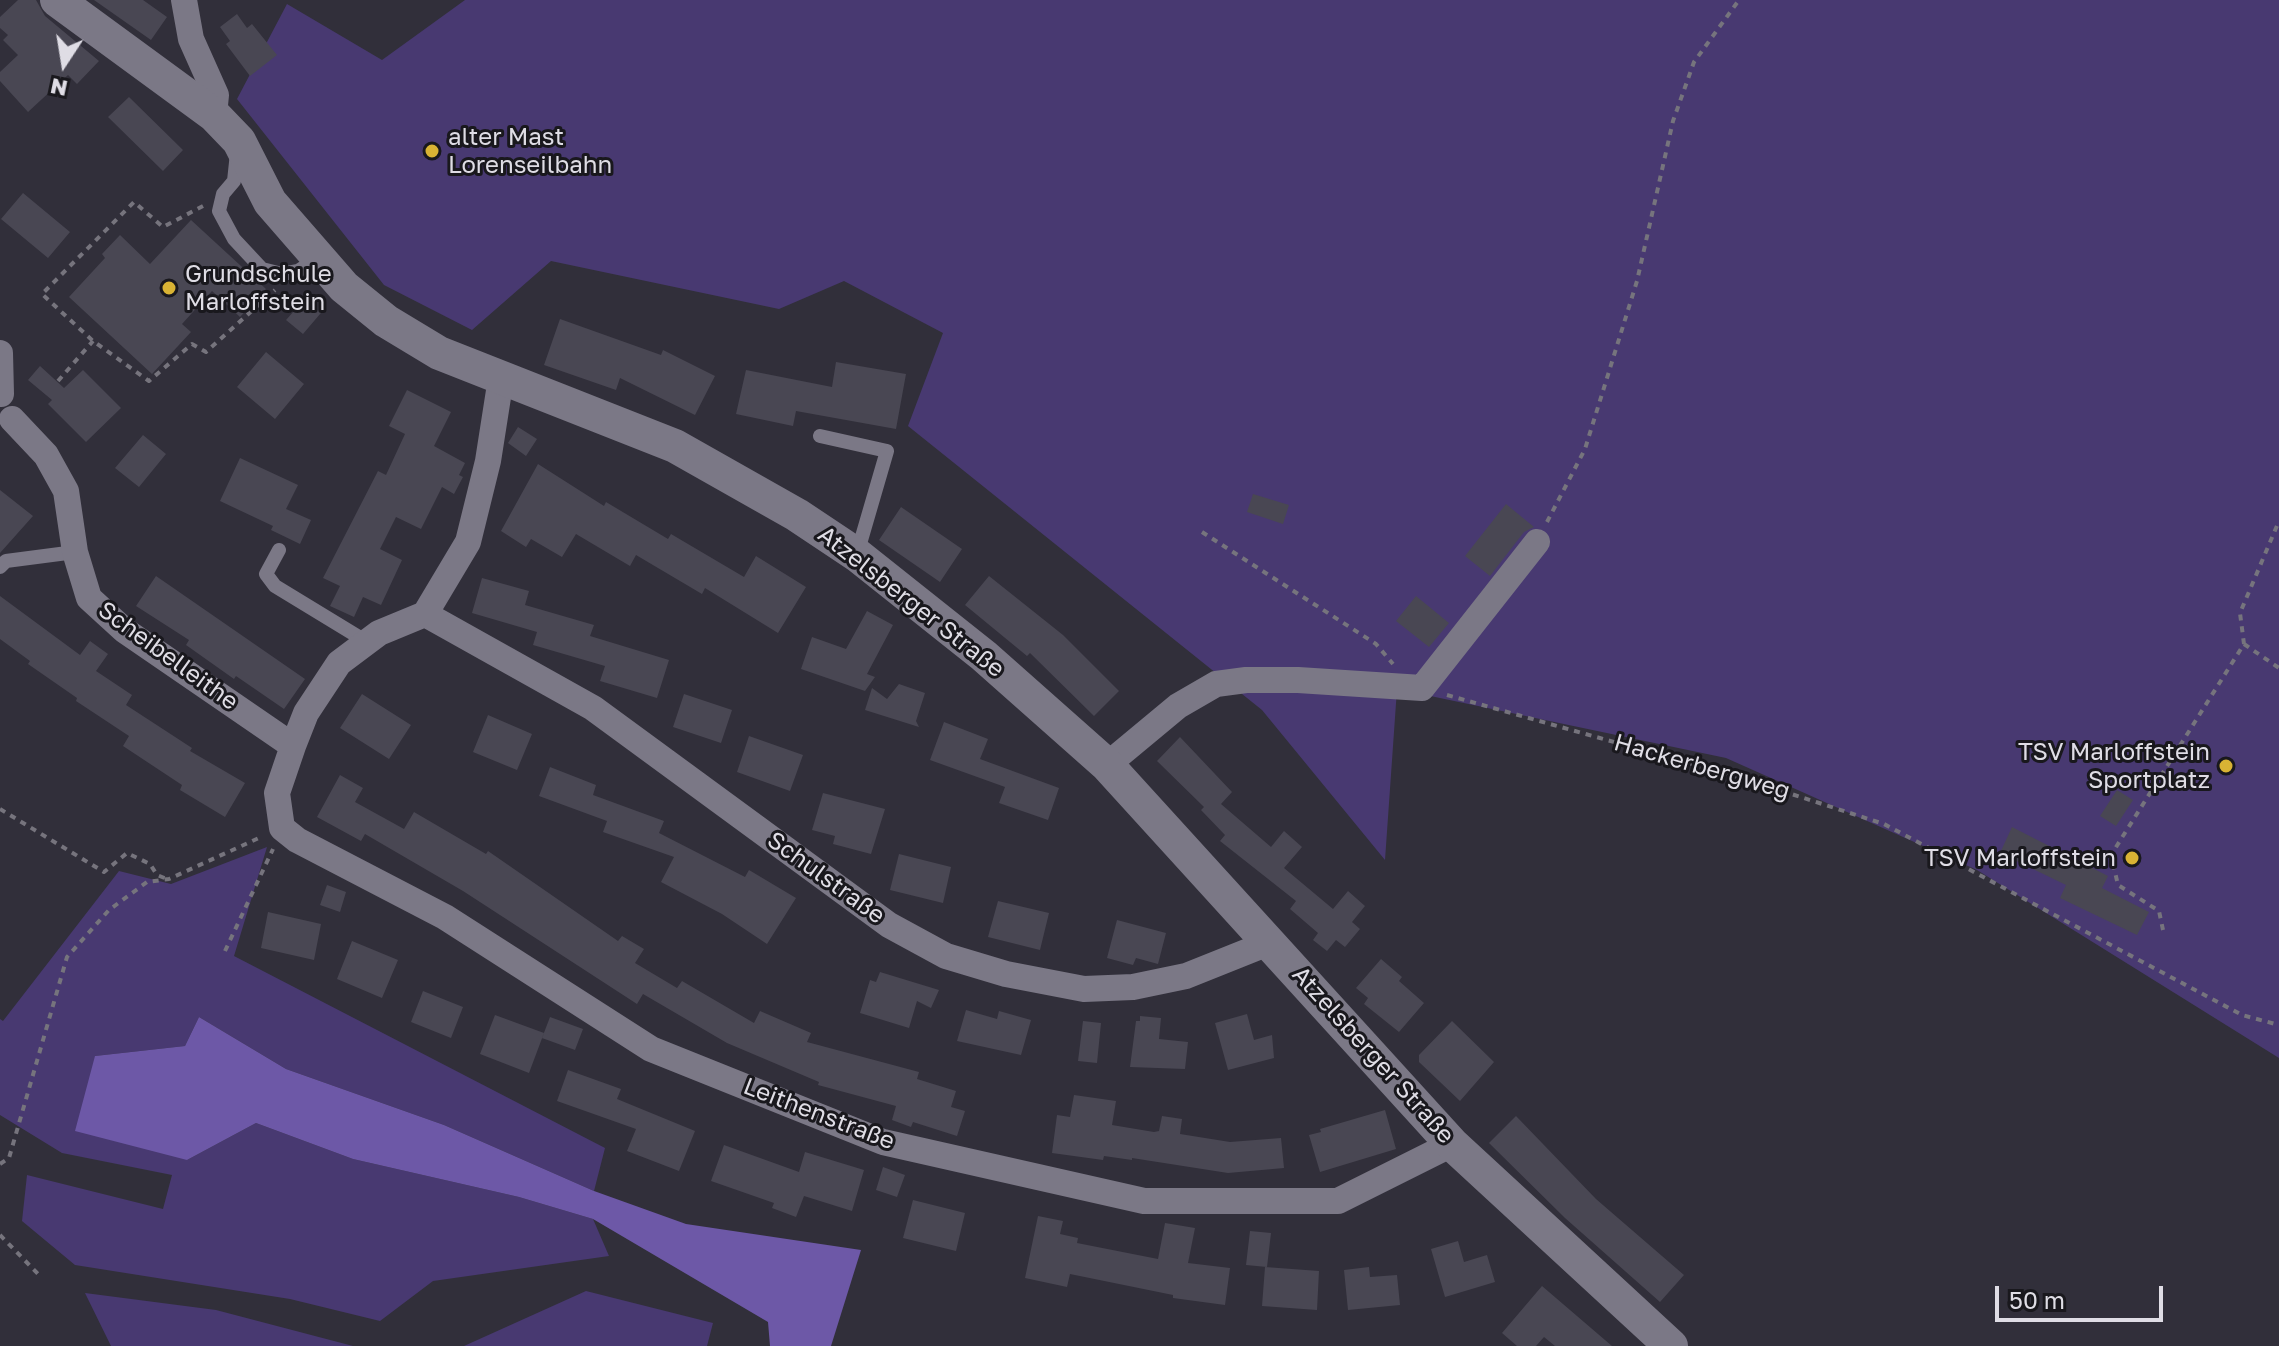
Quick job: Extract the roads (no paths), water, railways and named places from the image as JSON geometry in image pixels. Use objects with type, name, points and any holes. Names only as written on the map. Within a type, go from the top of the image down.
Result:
[{"type":"street","name":"Atzelsberger Straße","points":[[57,0],[214,115],[239,141],[305,265],[344,287],[386,321],[439,353],[675,446],[797,515],[857,555],[984,656],[1107,765],[1452,1144],[1671,1346]]},
{"type":"street","points":[[184,0],[191,39],[216,95],[214,115]]},
{"type":"street","name":"Scheibelleithe","points":[[0,353],[1,394],[15,402],[6,420],[46,455],[66,491],[75,552],[89,598],[124,630],[293,746]]},
{"type":"street","points":[[293,746],[306,713],[339,663],[379,633],[425,614],[468,542],[488,461],[501,378]]},
{"type":"street","points":[[1107,765],[1178,706],[1216,684],[1246,680],[1298,680],[1412,686],[1537,542]]},
{"type":"street","name":"Schulstraße","points":[[425,614],[593,708],[889,925],[946,956],[1006,974],[1084,989],[1133,987],[1186,976],[1271,942]]},
{"type":"street","name":"Leithenstraße","points":[[293,746],[277,793],[282,828],[445,917],[651,1049],[883,1142],[1144,1201],[1338,1201],[1452,1144]]},
{"type":"lane","points":[[239,141],[234,181],[219,211],[223,222],[262,269],[282,274],[305,265]]},
{"type":"lane","points":[[820,436],[887,451],[857,555]]},
{"type":"lane","points":[[279,550],[266,574],[275,586],[367,642]]},
{"type":"lane","points":[[0,567],[6,561],[75,552]]},
{"type":"place","name":"alter Mast Lorenseilbahn","points":[[432,151]]},
{"type":"place","name":"Grundschule Marloffstein","points":[[169,288]]},
{"type":"place","name":"TSV Marloffstein Sportplatz","points":[[2226,766]]},
{"type":"place","name":"TSV Marloffstein","points":[[2132,858]]}]
